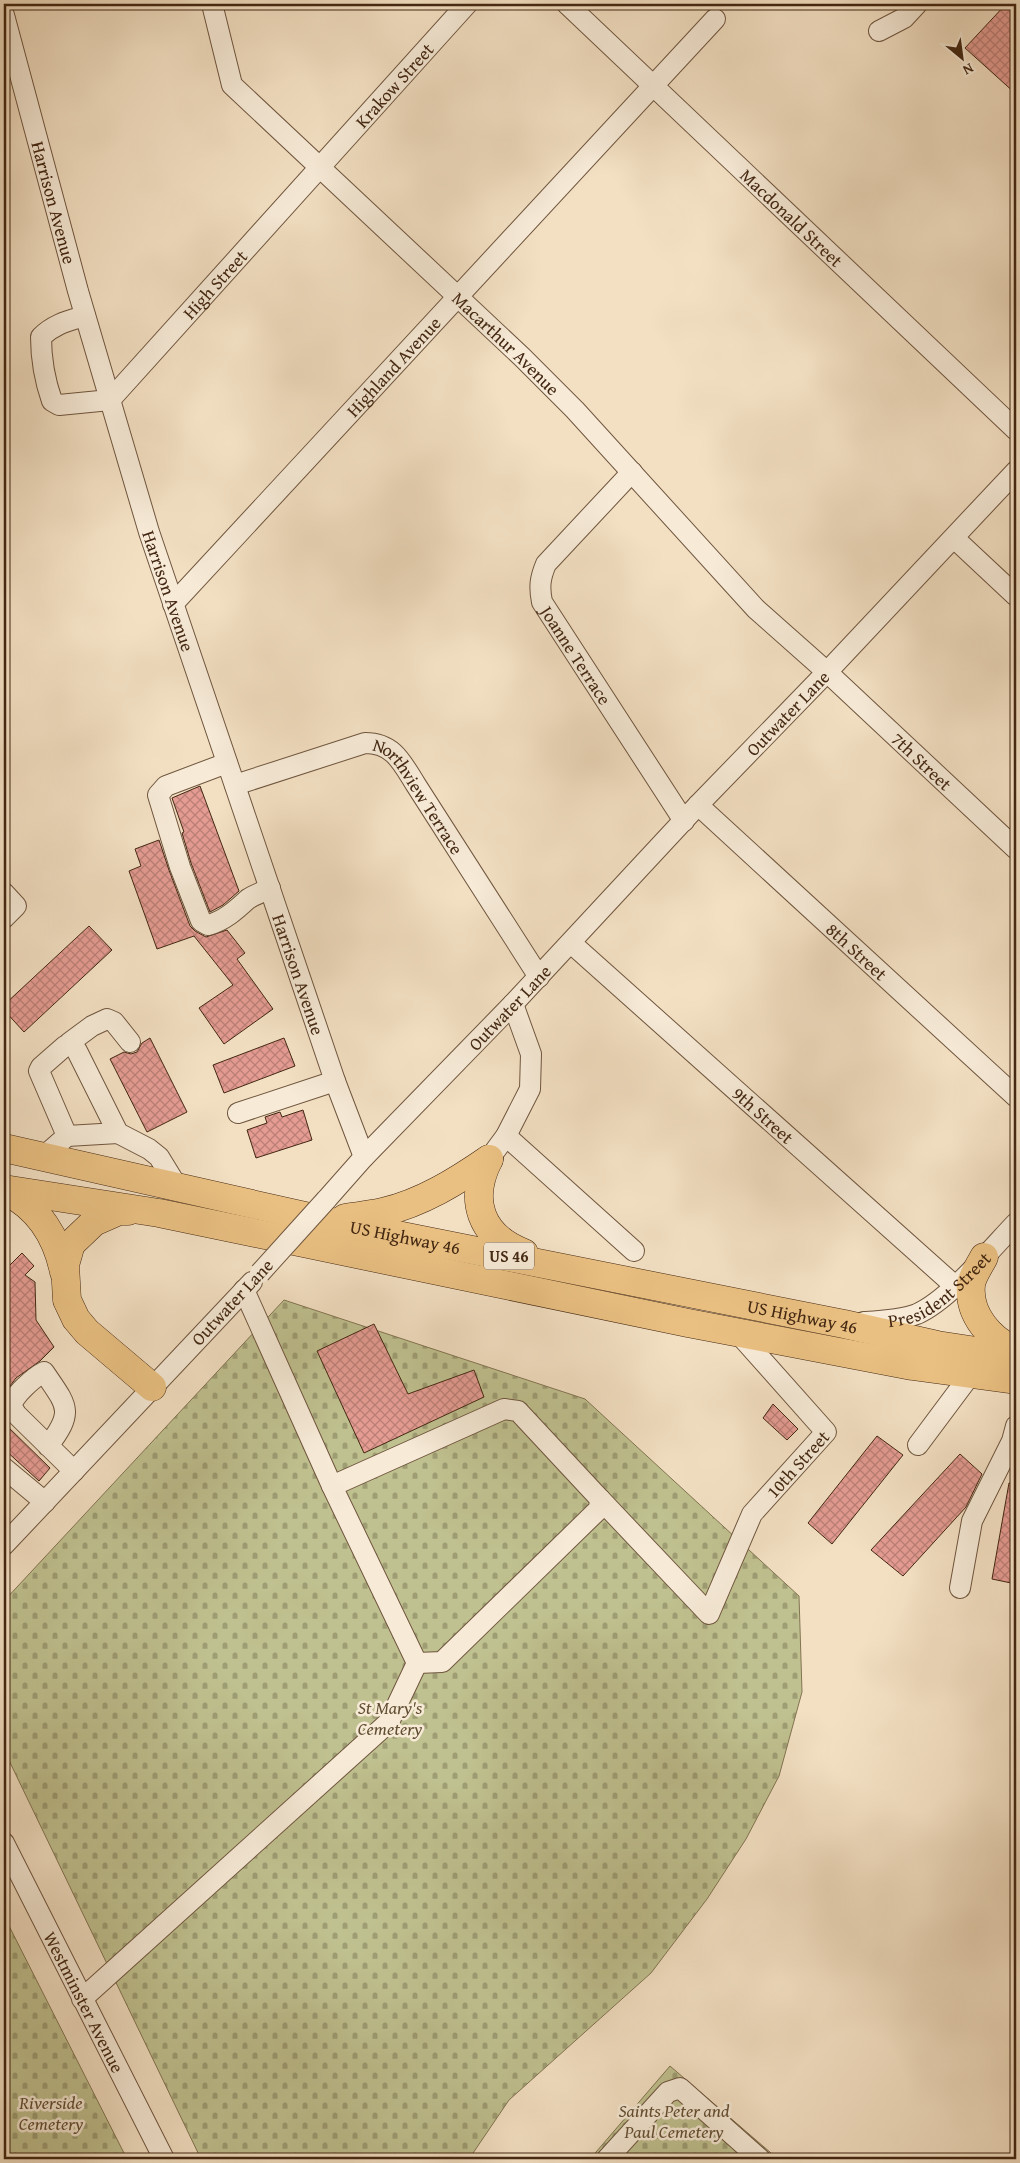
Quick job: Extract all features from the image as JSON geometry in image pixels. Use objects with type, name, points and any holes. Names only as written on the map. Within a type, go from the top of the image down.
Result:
[{"type":"highway","name":"US Highway 46","points":[[4,1148],[178,1188],[326,1210],[558,1266],[844,1324],[937,1345],[1016,1357]]},
{"type":"highway","points":[[326,1210],[384,1212],[419,1200],[458,1181],[489,1159]]},
{"type":"highway","points":[[489,1159],[481,1175],[478,1192],[480,1208],[485,1222],[495,1236],[509,1247],[558,1266]]},
{"type":"highway","name":"US Highway 46","points":[[4,1190],[159,1213],[738,1333],[912,1366],[1016,1380]]},
{"type":"highway","points":[[4,1190],[26,1204],[47,1227],[60,1253],[66,1278]]},
{"type":"highway","points":[[152,1387],[87,1332],[76,1319],[67,1300],[66,1257],[71,1244],[94,1222],[119,1211],[159,1213]]},
{"type":"highway","points":[[984,1257],[971,1284],[971,1306],[1000,1344],[1016,1351]]},
{"type":"street","name":"Macarthur Avenue","points":[[212,4],[232,85],[575,410],[756,609],[828,672]]},
{"type":"street","name":"Krakow Street","points":[[319,167],[467,4]]},
{"type":"street","name":"Macdonald Street","points":[[568,4],[1016,430]]},
{"type":"street","points":[[879,31],[904,18],[917,4]]},
{"type":"street","name":"Harrison Avenue","points":[[4,15],[85,316],[149,532],[335,1081],[364,1157]]},
{"type":"street","name":"Highland Avenue","points":[[173,604],[715,19]]},
{"type":"street","name":"High Street","points":[[110,400],[319,167]]},
{"type":"street","points":[[85,316],[49,329],[41,336],[41,349],[49,392],[52,401],[59,405],[110,400]]},
{"type":"street","name":"Outwater Lane","points":[[4,1545],[260,1273],[326,1210],[364,1157],[539,977],[698,805],[828,672],[1016,471]]},
{"type":"street","name":"Joanne Terrace","points":[[632,472],[546,564],[540,577],[539,590],[542,602],[684,821]]},
{"type":"street","points":[[954,538],[1016,596]]},
{"type":"street","name":"7th Street","points":[[828,672],[1016,849]]},
{"type":"street","name":"Northview Terrace","points":[[235,786],[365,743],[376,743],[387,747],[396,754],[539,977]]},
{"type":"street","points":[[227,763],[166,786],[158,795],[180,867],[201,921],[208,925],[216,923],[241,908],[249,899],[270,888]]},
{"type":"street","name":"8th Street","points":[[698,805],[1016,1097]]},
{"type":"street","name":"9th Street","points":[[570,942],[955,1286]]},
{"type":"street","points":[[489,1159],[506,1136],[530,1089],[532,1054],[513,1004]]},
{"type":"street","points":[[67,1136],[39,1071],[41,1066],[92,1026],[107,1019],[114,1022],[130,1042]]},
{"type":"street","points":[[69,1044],[74,1046],[77,1051],[118,1133]]},
{"type":"street","points":[[238,1114],[335,1081]]},
{"type":"street","points":[[43,1157],[67,1136],[118,1133],[155,1154],[166,1167],[178,1188]]},
{"type":"street","points":[[506,1136],[634,1251]]},
{"type":"street","name":"President Street","points":[[844,1324],[887,1321],[915,1314],[934,1306],[1016,1223]]},
{"type":"street","points":[[244,1290],[332,1486],[417,1662]]},
{"type":"street","name":"10th Street","points":[[600,1499],[709,1614],[752,1514],[826,1432],[738,1333]]},
{"type":"street","points":[[918,1445],[971,1374]]},
{"type":"street","points":[[332,1486],[504,1409],[518,1411],[600,1499],[599,1509],[442,1662],[417,1662]]},
{"type":"street","points":[[960,1588],[972,1521],[1015,1436]]},
{"type":"street","points":[[48,1446],[74,1470]]},
{"type":"street","points":[[4,1468],[45,1502]]},
{"type":"street","points":[[82,1999],[390,1722],[417,1662]]},
{"type":"street","name":"Westminster Avenue","points":[[4,1843],[164,2159]]},
{"type":"street","points":[[607,2159],[668,2092],[680,2088],[760,2159]]},
{"type":"green space","name":"St Mary's Cemetery","points":[[284,1300],[585,1399],[799,1596],[802,1692],[779,1776],[746,1839],[707,1899],[651,1973],[509,2100],[469,2159],[201,2159],[4,1750],[4,1601]]},
{"type":"green space","name":"Riverside Cemetery","points":[[4,1916],[127,2159],[4,2159]]},
{"type":"green space","name":"Saints Peter and Paul Cemetery","points":[[670,2066],[778,2159],[590,2159]]},
{"type":"building","points":[[1006,4],[1012,4],[1016,7],[1016,94],[965,48]]},
{"type":"building","points":[[200,786],[239,891],[223,905],[210,912],[191,863],[182,833],[184,832],[172,798]]},
{"type":"building","points":[[159,840],[190,926],[206,937],[227,930],[245,953],[237,959],[273,1009],[224,1044],[199,1008],[233,985],[194,936],[157,949],[129,871],[141,866],[135,849]]},
{"type":"building","points":[[89,926],[112,950],[24,1032],[4,1010],[4,1005]]},
{"type":"building","points":[[150,1038],[187,1112],[147,1132],[110,1059],[124,1052],[131,1054],[137,1052],[142,1043]]},
{"type":"building","points":[[284,1038],[295,1066],[224,1093],[213,1065]]},
{"type":"building","points":[[303,1110],[312,1140],[256,1158],[247,1130],[267,1123],[265,1117],[280,1112],[282,1117]]},
{"type":"building","points":[[22,1253],[34,1266],[25,1275],[35,1282],[36,1320],[54,1347],[40,1361],[16,1378],[4,1394],[4,1271]]},
{"type":"building","points":[[374,1324],[408,1394],[474,1370],[484,1397],[364,1453],[317,1351]]},
{"type":"building","points":[[773,1404],[798,1429],[787,1440],[763,1418]]},
{"type":"building","points":[[4,1423],[50,1468],[39,1481],[4,1449]]},
{"type":"building","points":[[877,1436],[903,1455],[832,1544],[808,1523]]},
{"type":"building","points":[[960,1454],[982,1474],[966,1507],[903,1576],[871,1550]]},
{"type":"building","points":[[1009,1483],[1016,1483],[1016,1584],[992,1579]]}]
